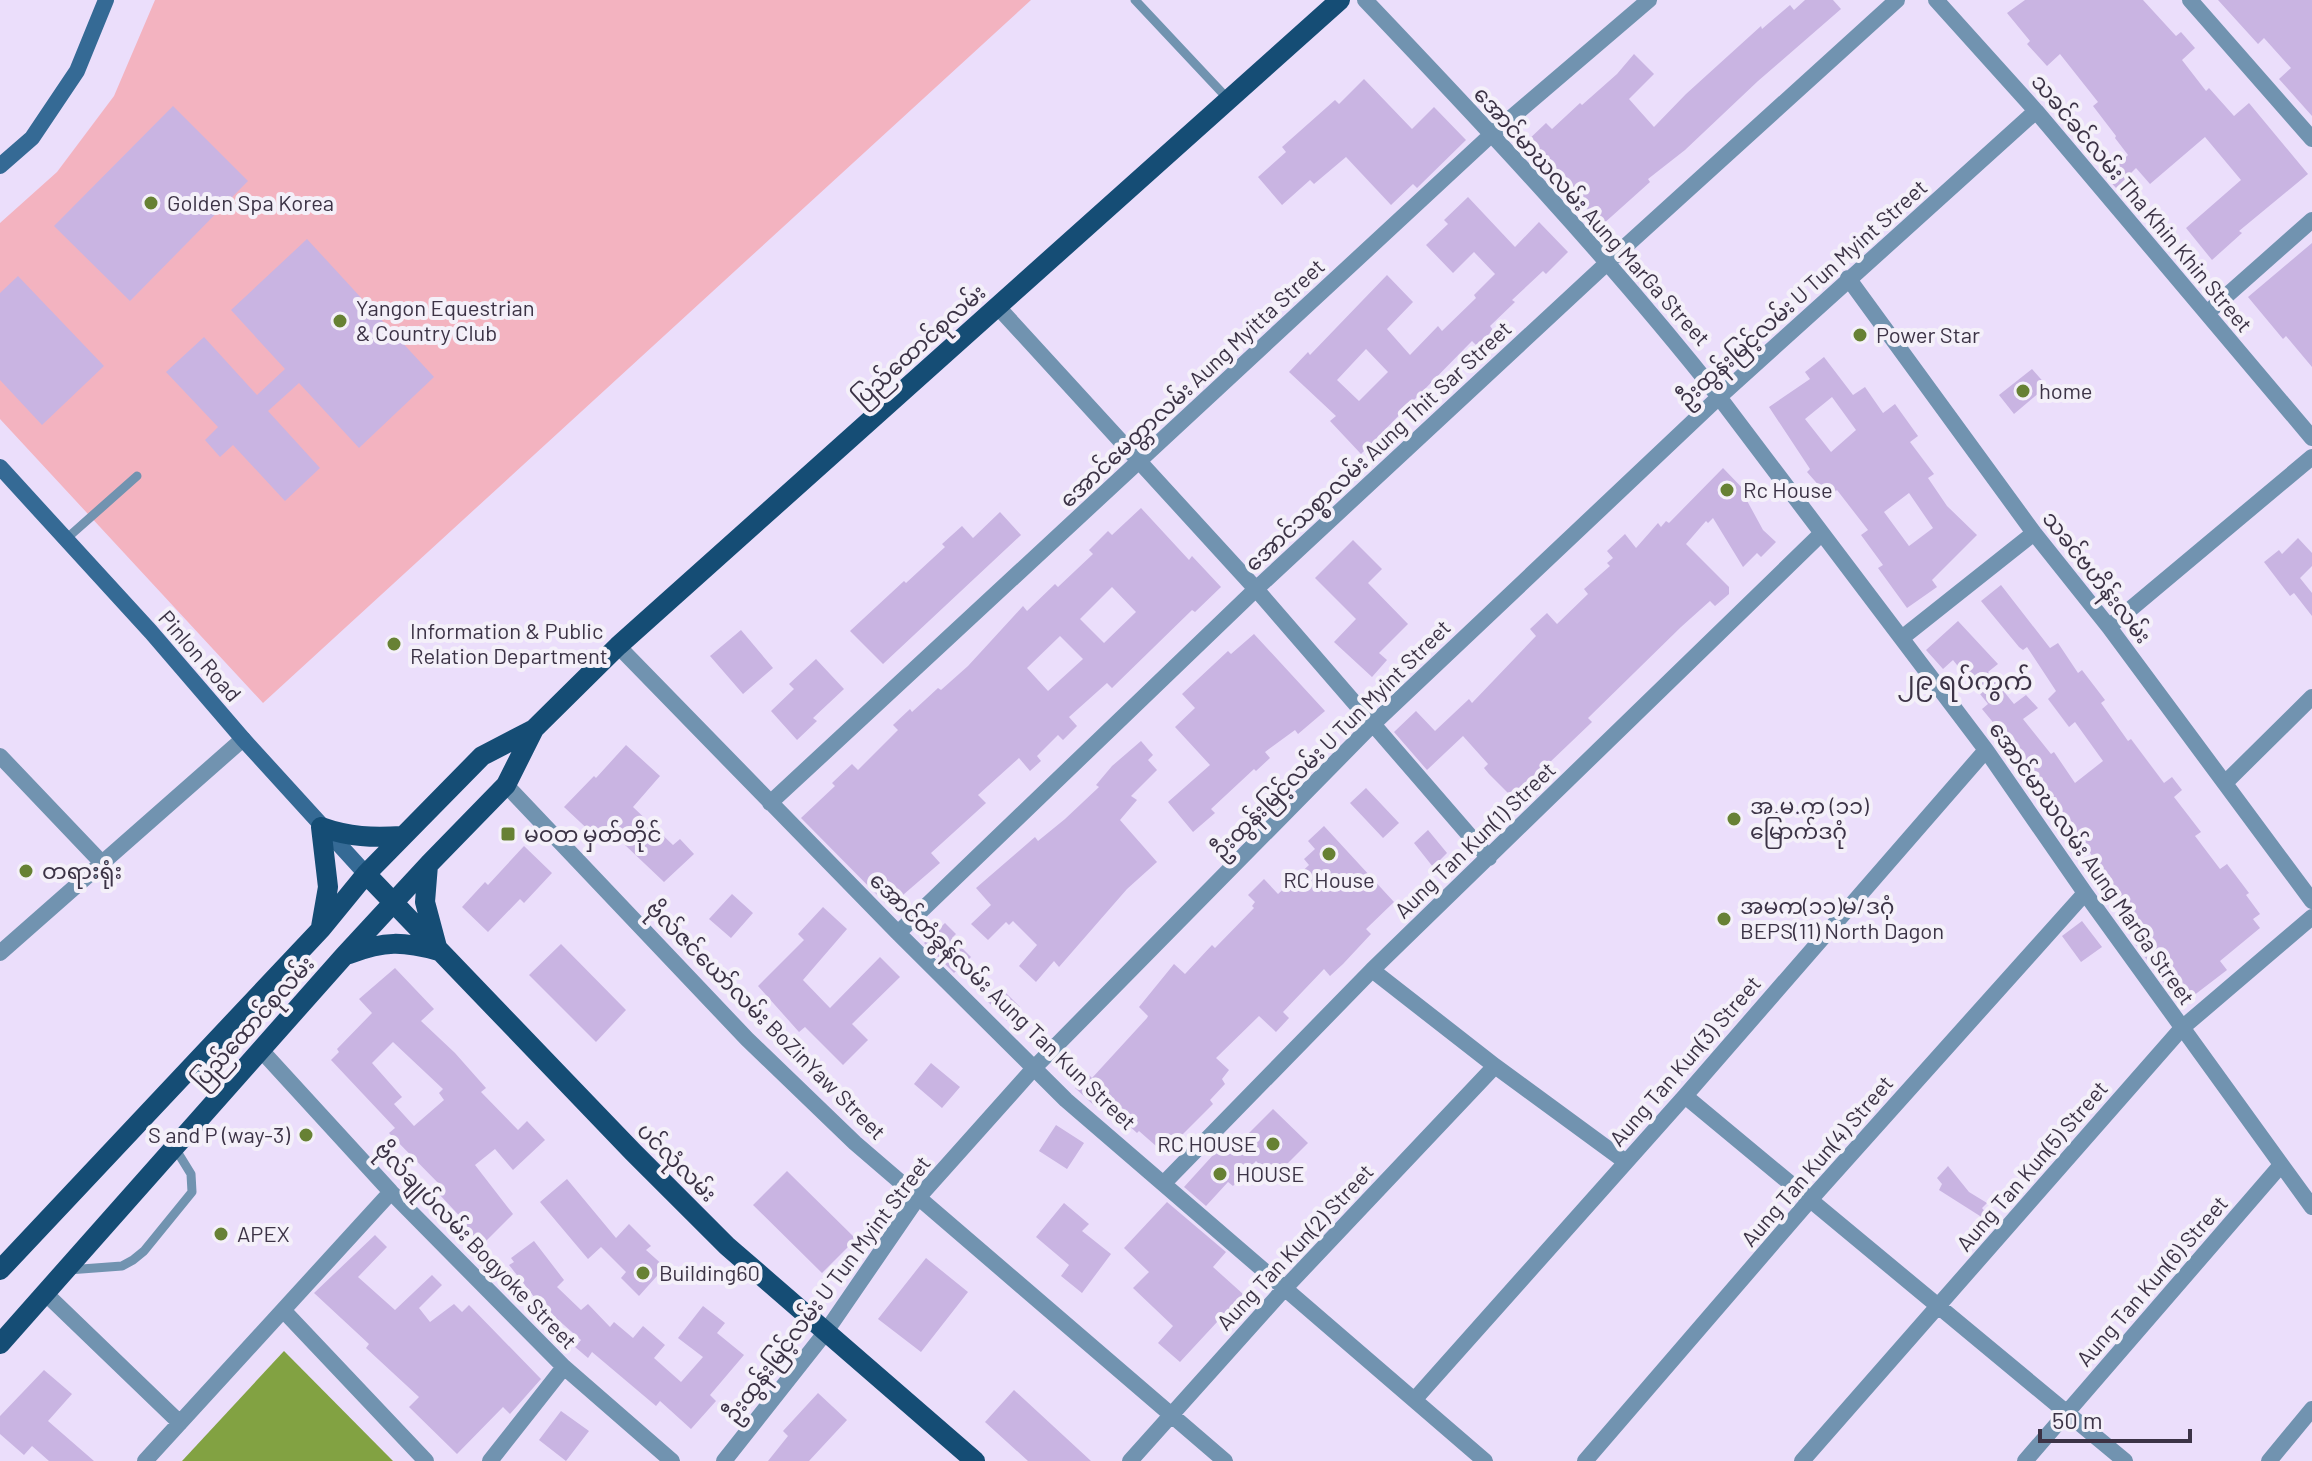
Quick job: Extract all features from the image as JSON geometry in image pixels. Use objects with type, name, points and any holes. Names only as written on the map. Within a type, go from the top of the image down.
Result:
[{"type":"main road","points":[[0,166],[32,138],[77,71],[106,0]]},
{"type":"main road","name":"ပြည်ထောင်စုလမ်း","points":[[0,1270],[321,929],[366,874],[482,756],[534,729],[618,646],[1340,0]]},
{"type":"main road","name":"Pinlon Road","points":[[0,467],[366,874]]},
{"type":"main road","name":"ပြည်ထောင်စုလမ်း","points":[[0,1344],[344,956],[506,785],[534,729]]},
{"type":"main road","points":[[321,929],[328,887],[321,827],[361,837],[402,836]]},
{"type":"main road","points":[[344,956],[377,943],[393,942],[439,951],[425,902],[429,864]]},
{"type":"main road","name":"ပင်လုံလမ်း","points":[[366,874],[716,1235],[975,1461]]},
{"type":"street","name":"အောင်မာဃလမ်း Aung MarGa Street","points":[[1365,0],[1492,134],[1684,351],[1986,750],[2085,893],[2312,1207]]},
{"type":"street","name":"အောင်မေတ္တာလမ်း Aung Myitta Street","points":[[770,803],[1492,134],[1649,0]]},
{"type":"street","name":"အောင်သစ္စာလမ်း Aung Thit Sar Street","points":[[898,933],[1256,589],[1606,264],[1897,0]]},
{"type":"street","name":"သခင်ခင်လမ်း Tha Khin Khin Street","points":[[1936,0],[2036,111],[2312,438]]},
{"type":"street","points":[[2190,0],[2312,139]]},
{"type":"street","name":"ဦးထွန်းမြင့်လမ်း U Tun Myint Street","points":[[724,1461],[825,1333],[917,1199],[1034,1068],[1371,726],[1719,397],[2036,111]]},
{"type":"street","points":[[2207,313],[2312,220]]},
{"type":"street","name":"သခင်ဗဟိန်းလမ်း","points":[[1848,278],[2034,533],[2109,627],[2312,901]]},
{"type":"street","points":[[997,306],[1256,589],[1371,726],[1489,858]]},
{"type":"street","points":[[2109,627],[2312,457]]},
{"type":"street","name":"Aung Tan Kun(1) Street","points":[[1164,1183],[1372,970],[1822,533]]},
{"type":"street","points":[[1903,637],[2034,533]]},
{"type":"street","name":"အောင်တံခွန်လမ်း Aung Tan Kun Street","points":[[618,646],[1066,1100],[1485,1461]]},
{"type":"street","points":[[2225,783],[2312,697]]},
{"type":"street","points":[[0,953],[243,739]]},
{"type":"street","name":"Aung Tan Kun(3) Street","points":[[1415,1399],[1685,1096],[1986,750]]},
{"type":"street","points":[[0,756],[102,863]]},
{"type":"street","name":"ဗိုလ်ဇင်ယော်လမ်း BoZinYaw Street","points":[[506,785],[747,1039],[855,1143],[1225,1461]]},
{"type":"street","name":"Aung Tan Kun(4) Street","points":[[1585,1461],[1810,1200],[2085,893]]},
{"type":"street","name":"Aung Tan Kun(5) Street","points":[[1802,1461],[2182,1028],[2312,917]]},
{"type":"street","points":[[1372,970],[1495,1066],[1626,1162]]},
{"type":"street","name":"ဗိုလ်ချုပ်လမ်း Bogyoke Street","points":[[260,1049],[391,1192],[564,1367],[672,1461]]},
{"type":"street","name":"Aung Tan Kun(2) Street","points":[[1130,1461],[1286,1287],[1495,1066]]},
{"type":"street","points":[[1685,1096],[2125,1461]]},
{"type":"street","name":"Aung Tan Kun(6) Street","points":[[2025,1461],[2281,1165]]},
{"type":"street","points":[[145,1461],[391,1192]]},
{"type":"street","points":[[45,1293],[180,1423]]},
{"type":"street","points":[[283,1310],[426,1461]]},
{"type":"street","points":[[490,1461],[564,1367]]},
{"type":"street","points":[[2269,1461],[2312,1409]]},
{"type":"lane","points":[[1135,0],[1228,99]]},
{"type":"lane","points":[[66,539],[137,476]]},
{"type":"lane","points":[[65,1271],[122,1266],[144,1251],[192,1192],[191,1174],[174,1147]]},
{"type":"shaded area","name":"Yangon Equestrian & Country Club","points":[[155,0],[1031,0],[263,703],[0,419],[0,223],[57,172],[114,96]]},
{"type":"shaded area","points":[[284,1351],[393,1461],[182,1461]]},
{"type":"building","points":[[1805,0],[1833,0],[1841,9],[1685,150],[1648,179],[1650,182],[1602,225],[1561,181],[1557,185],[1521,147],[1546,123],[1552,129],[1580,103],[1582,105],[1634,54],[1654,74],[1629,99],[1654,127],[1761,26],[1762,29],[1790,5],[1794,10]]},
{"type":"building","points":[[2025,0],[2143,0],[2176,36],[2181,32],[2195,48],[2182,60],[2206,91],[2209,88],[2234,116],[2249,103],[2308,174],[2239,231],[2242,233],[2212,260],[2186,228],[2241,180],[2205,137],[2150,184],[2136,168],[2116,188],[2106,177],[2128,155],[2093,106],[2098,102],[2060,54],[2047,66],[2027,44],[2030,41],[2007,13]]},
{"type":"building","points":[[2218,0],[2312,0],[2312,116],[2279,79],[2291,68],[2264,38],[2258,44]]},
{"type":"building","points":[[1364,79],[1412,129],[1434,107],[1466,140],[1417,188],[1413,184],[1391,205],[1346,157],[1314,184],[1310,180],[1282,205],[1258,177],[1286,152],[1282,147],[1335,100],[1339,104]]},
{"type":"building","name":"Golden Spa Korea","points":[[173,106],[248,181],[130,301],[54,226]]},
{"type":"building","points":[[1468,197],[1515,247],[1539,222],[1568,252],[1512,300],[1515,302],[1490,326],[1493,330],[1477,346],[1472,341],[1361,454],[1330,421],[1336,416],[1289,372],[1308,352],[1310,355],[1387,275],[1413,302],[1387,329],[1410,355],[1438,326],[1442,331],[1476,298],[1474,295],[1495,274],[1474,252],[1453,273],[1426,245],[1448,224],[1444,220]],"holes":[[[1366,349],[1388,372],[1359,401],[1337,380]]]},
{"type":"building","points":[[307,239],[434,377],[359,448],[299,383],[268,411],[320,468],[285,501],[233,445],[220,457],[205,440],[218,427],[166,372],[204,337],[257,395],[285,369],[231,310]]},
{"type":"building","points":[[2312,243],[2312,367],[2286,336],[2283,339],[2248,297]]},
{"type":"building","points":[[18,276],[104,366],[42,425],[0,380],[0,293]]},
{"type":"building","points":[[1824,357],[1853,395],[1865,387],[1883,413],[1895,404],[1918,436],[1910,442],[1934,474],[1928,478],[1947,506],[1977,535],[1932,580],[1937,587],[1907,608],[1878,568],[1883,565],[1861,535],[1868,530],[1837,490],[1829,497],[1807,472],[1810,469],[1769,407],[1810,379],[1805,372]],"holes":[[[1832,397],[1856,430],[1831,452],[1805,419]],[[1909,493],[1933,528],[1909,546],[1884,512]]]},
{"type":"building","name":"home","points":[[2032,369],[2047,386],[2014,414],[1999,395]]},
{"type":"building","points":[[1723,468],[1748,494],[1745,497],[1763,530],[1776,542],[1761,557],[1757,553],[1743,567],[1713,518],[1708,523],[1706,521],[1686,544],[1729,587],[1729,594],[1715,606],[1710,601],[1588,718],[1592,722],[1525,786],[1533,794],[1522,807],[1484,768],[1488,764],[1463,736],[1427,770],[1394,732],[1416,711],[1435,731],[1469,699],[1472,703],[1536,636],[1530,629],[1547,613],[1557,624],[1588,594],[1584,589],[1610,566],[1607,563],[1613,558],[1607,551],[1625,534],[1636,548],[1658,523],[1661,527],[1666,521],[1669,523]]},
{"type":"building","points":[[1141,508],[1189,560],[1192,556],[1221,587],[1195,612],[1192,610],[1112,688],[1107,683],[1069,717],[1077,726],[1063,740],[1058,735],[1037,756],[1041,761],[1030,771],[1019,758],[978,795],[986,803],[931,853],[940,863],[889,907],[801,818],[835,786],[832,783],[852,764],[858,770],[898,730],[893,725],[910,709],[912,712],[968,666],[1023,606],[1027,611],[1055,584],[1058,587],[1093,554],[1089,550],[1108,531],[1112,535]],"holes":[[[1112,587],[1136,612],[1104,643],[1080,619]],[[1060,636],[1083,659],[1048,691],[1027,668]]]},
{"type":"building","points":[[1000,512],[1021,535],[883,664],[850,631],[945,547],[942,544],[962,526],[973,538]]},
{"type":"building","points":[[2298,538],[2312,553],[2312,566],[2300,578],[2312,593],[2312,616],[2294,593],[2290,596],[2264,562],[2279,550],[2282,554]]},
{"type":"building","points":[[1353,540],[1382,569],[1368,583],[1408,624],[1379,653],[1387,660],[1372,677],[1334,642],[1356,619],[1315,578]]},
{"type":"building","points":[[2001,585],[2050,648],[2058,643],[2078,673],[2082,670],[2105,700],[2101,703],[2128,741],[2131,739],[2164,783],[2172,777],[2182,790],[2174,797],[2201,832],[2195,836],[2220,869],[2227,864],[2260,914],[2253,919],[2260,928],[2220,961],[2227,970],[2180,1006],[2134,942],[2140,937],[2107,887],[2112,883],[2001,742],[2006,738],[1982,709],[1988,704],[1953,660],[1943,669],[1926,650],[1958,621],[1998,664],[1988,672],[2014,704],[2026,695],[2038,708],[2023,719],[2051,754],[2054,752],[2075,783],[2103,761],[2075,722],[2069,727],[2048,699],[2056,691],[2027,647],[2023,650],[2019,647],[1981,601]]},
{"type":"building","points":[[741,630],[773,668],[743,694],[710,656]]},
{"type":"building","points":[[1254,634],[1325,711],[1298,734],[1295,730],[1265,752],[1270,758],[1211,809],[1215,813],[1193,832],[1168,802],[1210,765],[1175,727],[1195,708],[1182,694],[1228,651],[1231,654]]},
{"type":"building","points":[[816,659],[844,689],[813,718],[817,721],[797,740],[771,711],[794,689],[789,684]]},
{"type":"building","points":[[1141,741],[1153,755],[1148,760],[1157,770],[1131,796],[1137,800],[1120,820],[1157,862],[1127,889],[1059,967],[1054,961],[1036,982],[1019,966],[1037,945],[1013,921],[1009,925],[1006,922],[988,940],[971,924],[991,905],[976,888],[1035,837],[1038,841],[1065,819],[1099,787],[1096,785],[1112,766]]},
{"type":"building","points":[[626,745],[660,776],[633,807],[673,845],[680,839],[694,854],[664,882],[606,827],[596,837],[564,807]]},
{"type":"building","points":[[1366,788],[1399,823],[1383,838],[1350,803]]},
{"type":"building","points":[[1324,826],[1394,902],[1366,929],[1371,934],[1343,964],[1330,976],[1324,969],[1283,1012],[1289,1018],[1276,1032],[1259,1016],[1216,1058],[1229,1070],[1222,1079],[1225,1084],[1210,1100],[1213,1104],[1164,1153],[1104,1103],[1098,1109],[1075,1088],[1088,1074],[1092,1078],[1147,1018],[1139,1007],[1174,964],[1185,974],[1212,945],[1215,948],[1254,908],[1255,902],[1248,895],[1264,879],[1278,894],[1309,865],[1304,859],[1315,849],[1308,841]]},
{"type":"building","points":[[1428,830],[1447,853],[1433,867],[1414,843]]},
{"type":"building","points":[[524,846],[552,873],[524,903],[520,899],[488,932],[462,907],[485,882],[488,885]]},
{"type":"building","points":[[732,894],[753,913],[731,938],[709,919]]},
{"type":"building","points":[[823,907],[847,929],[803,980],[830,1008],[880,957],[900,977],[852,1024],[868,1040],[843,1065],[805,1027],[799,1032],[758,986],[804,940],[798,934]]},
{"type":"building","points":[[2082,921],[2102,947],[2081,962],[2062,936]]},
{"type":"building","points":[[945,923],[956,934],[952,938],[971,957],[954,973],[924,943]]},
{"type":"building","points":[[561,944],[626,1010],[596,1042],[529,975]]},
{"type":"building","points":[[395,968],[434,1009],[421,1021],[486,1088],[481,1092],[518,1130],[527,1121],[545,1140],[513,1170],[495,1149],[475,1165],[513,1214],[482,1245],[439,1194],[444,1189],[389,1133],[395,1128],[331,1060],[339,1052],[337,1049],[372,1013],[359,999]],"holes":[[[393,1042],[443,1089],[439,1093],[444,1100],[414,1126],[394,1104],[402,1097],[372,1063]]]},
{"type":"building","points":[[1000,987],[1020,1007],[1007,1021],[986,1000]]},
{"type":"building","points":[[931,1063],[960,1087],[942,1108],[914,1084]]},
{"type":"building","points":[[1273,1109],[1308,1143],[1273,1178],[1256,1161],[1233,1186],[1228,1182],[1206,1206],[1184,1187],[1224,1143],[1232,1150]]},
{"type":"building","points":[[1056,1125],[1084,1143],[1067,1169],[1039,1151]]},
{"type":"building","points":[[1948,1166],[1969,1192],[1987,1203],[1982,1208],[1993,1221],[1991,1223],[1939,1190],[1942,1184],[1937,1178]]},
{"type":"building","points":[[787,1171],[856,1239],[822,1273],[753,1205]]},
{"type":"building","points":[[567,1179],[616,1238],[629,1224],[651,1246],[646,1250],[665,1267],[639,1296],[621,1278],[626,1272],[601,1247],[588,1259],[540,1202]]},
{"type":"building","points":[[1167,1202],[1226,1252],[1213,1267],[1243,1294],[1180,1362],[1158,1343],[1173,1326],[1133,1288],[1149,1272],[1124,1248]]},
{"type":"building","points":[[1064,1203],[1089,1224],[1082,1231],[1111,1254],[1082,1293],[1061,1276],[1069,1265],[1036,1237]]},
{"type":"building","points":[[375,1235],[387,1247],[358,1277],[395,1310],[432,1275],[442,1285],[419,1308],[430,1322],[454,1304],[462,1312],[469,1305],[541,1379],[510,1414],[503,1407],[457,1454],[409,1407],[419,1397],[366,1348],[369,1344],[314,1293]]},
{"type":"building","points":[[534,1241],[564,1280],[557,1287],[581,1310],[588,1304],[610,1327],[614,1322],[633,1338],[643,1326],[665,1345],[654,1358],[681,1382],[703,1357],[678,1338],[703,1306],[725,1323],[717,1333],[744,1355],[710,1395],[716,1401],[691,1429],[660,1401],[656,1406],[592,1352],[588,1358],[575,1347],[581,1340],[539,1303],[509,1265],[514,1262],[511,1258]]},
{"type":"building","points":[[926,1258],[968,1292],[921,1352],[878,1319]]},
{"type":"building","points":[[44,1370],[72,1394],[48,1421],[94,1461],[49,1461],[32,1446],[24,1455],[0,1434],[0,1416]]},
{"type":"building","points":[[1014,1390],[1091,1461],[1028,1461],[985,1422]]},
{"type":"building","points":[[818,1393],[847,1420],[809,1461],[768,1461],[788,1436],[783,1431]]},
{"type":"building","points":[[561,1411],[589,1431],[566,1461],[539,1440]]},
{"type":"place","name":"Golden Spa Korea","points":[[151,203]]},
{"type":"place","name":"Yangon Equestrian & Country Club","points":[[340,321]]},
{"type":"place","name":"Power Star","points":[[1860,335]]},
{"type":"place","name":"home","points":[[2023,391]]},
{"type":"place","name":"Rc House","points":[[1727,490]]},
{"type":"place","name":"Information & Public Relation Department","points":[[394,644]]},
{"type":"place","name":"အ.မ.က (၁၁) မြောက်ဒဂုံ","points":[[1734,819]]},
{"type":"place","name":"မဝတ မှတ်တိုင်","points":[[508,834]]},
{"type":"place","name":"RC House","points":[[1329,854]]},
{"type":"place","name":"တရားရုံး","points":[[26,871]]},
{"type":"place","name":"အမက(၁၁)မ/ဒဂုံ BEPS(11) North Dagon","points":[[1724,919]]},
{"type":"place","name":"S and P (way-3)","points":[[306,1135]]},
{"type":"place","name":"RC HOUSE","points":[[1273,1144]]},
{"type":"place","name":"HOUSE","points":[[1220,1174]]},
{"type":"place","name":"APEX","points":[[221,1234]]},
{"type":"place","name":"Building60","points":[[643,1273]]},
{"type":"district","name":"၂၉ ရပ်ကွက်","points":[[1965,681]]}]
